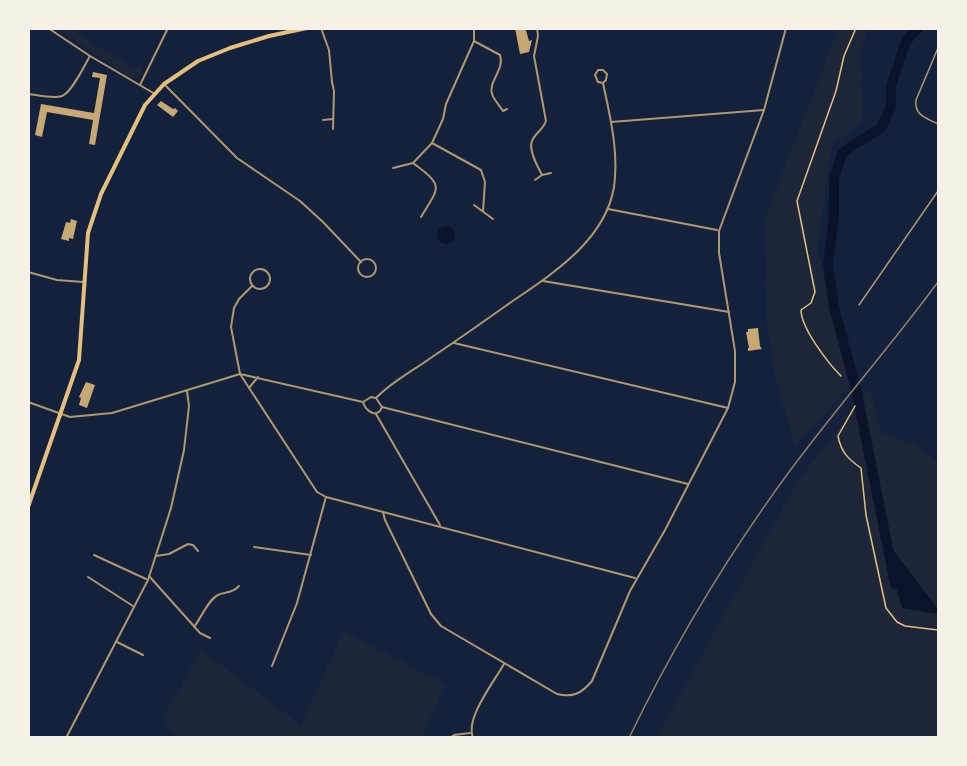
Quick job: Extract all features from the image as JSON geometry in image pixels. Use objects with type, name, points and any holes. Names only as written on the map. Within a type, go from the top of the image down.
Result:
[{"type":"main road","points":[[28,507],[79,360],[88,233],[101,194],[145,105],[164,84],[198,61],[269,36],[307,28]]},
{"type":"street","points":[[48,28],[154,94]]},
{"type":"street","points":[[139,86],[168,28]]},
{"type":"street","points":[[321,28],[330,56],[334,91],[333,129]]},
{"type":"street","points":[[393,168],[412,163],[432,143],[443,119],[446,104],[474,41],[474,28]]},
{"type":"street","points":[[537,28],[538,36],[534,57],[546,121],[544,129],[532,141],[531,148],[542,175]]},
{"type":"street","points":[[383,512],[436,621],[441,626],[557,694],[569,697],[578,694],[592,681],[637,578],[666,530],[728,408],[735,382],[735,351],[719,253],[719,231],[764,110],[786,28]]},
{"type":"street","points":[[474,41],[500,55],[502,61],[491,88],[492,94],[503,111],[507,109]]},
{"type":"street","points":[[28,94],[63,96],[70,90],[90,56]]},
{"type":"street","points":[[28,402],[70,417],[112,413],[240,374],[363,402],[376,398],[542,280],[577,252],[597,228],[608,209],[614,187],[615,159],[611,122],[603,83],[607,74],[603,70],[598,70],[595,75],[596,79],[603,83]]},
{"type":"street","points":[[164,84],[237,158],[300,201],[361,262]]},
{"type":"street","points":[[611,122],[764,110]]},
{"type":"street","points":[[323,120],[333,119]]},
{"type":"street","points":[[432,143],[480,170],[485,182],[483,211]]},
{"type":"street","points":[[412,163],[434,178],[437,186],[436,193],[421,217]]},
{"type":"street","points":[[535,180],[551,173]]},
{"type":"street","points":[[474,205],[493,219]]},
{"type":"street","points":[[608,209],[719,231]]},
{"type":"street","points":[[365,260],[374,262],[376,267],[373,275],[369,277],[360,274],[358,266],[361,262],[365,260]]},
{"type":"street","points":[[261,270],[266,272],[268,285],[258,289],[252,286],[250,277],[252,273],[261,270]]},
{"type":"street","points":[[28,272],[57,280],[83,282]]},
{"type":"street","points":[[542,280],[729,312]]},
{"type":"street","points":[[252,286],[239,300],[232,317],[232,339],[240,374],[317,492],[326,497],[637,578]]},
{"type":"street","points":[[454,343],[728,408]]},
{"type":"street","points":[[249,387],[258,377]]},
{"type":"street","points":[[66,738],[148,578],[171,508],[183,450],[189,406],[187,391]]},
{"type":"street","points":[[376,398],[382,407],[688,484]]},
{"type":"street","points":[[363,402],[367,411],[376,414],[440,525]]},
{"type":"street","points":[[376,414],[381,412],[382,407]]},
{"type":"street","points":[[272,666],[297,603],[326,497]]},
{"type":"street","points":[[155,557],[169,554],[188,544],[193,545],[198,551]]},
{"type":"street","points":[[254,548],[311,555]]},
{"type":"street","points":[[94,555],[148,578],[200,633],[210,638]]},
{"type":"street","points":[[87,577],[134,607]]},
{"type":"street","points":[[194,627],[212,601],[219,595],[234,592],[239,586]]},
{"type":"street","points":[[117,642],[143,655]]},
{"type":"street","points":[[473,738],[471,733],[473,717],[504,664]]},
{"type":"street","points":[[450,738],[454,735],[471,733]]},
{"type":"lane","points":[[939,48],[915,106],[919,114],[939,124]]},
{"type":"lane","points":[[859,305],[939,191]]},
{"type":"path","points":[[841,376],[818,348],[801,318],[801,310],[811,303],[815,292],[797,201],[836,91],[844,56],[856,28]]},
{"type":"path","points":[[855,406],[838,436],[841,450],[850,461],[861,468],[867,515],[886,608],[897,622],[905,626],[939,630]]},
{"type":"shaded area","points":[[57,29],[70,29],[133,68],[143,66],[139,78],[132,79]]},
{"type":"shaded area","points":[[838,29],[869,29],[861,49],[863,122],[832,145],[817,249],[850,386],[795,446],[776,380],[766,319],[765,218]]},
{"type":"shaded area","points":[[442,226],[450,226],[455,231],[453,242],[442,244],[437,239],[437,231]]},
{"type":"shaded area","points":[[870,388],[881,433],[916,445],[938,462],[938,737],[656,738],[797,482]]},
{"type":"shaded area","points":[[889,545],[938,609],[938,614],[902,608]]},
{"type":"shaded area","points":[[343,631],[445,684],[422,737],[177,737],[163,718],[201,650],[301,725]]},
{"type":"building","points":[[515,28],[526,30],[529,41],[532,40],[529,52],[520,54]]},
{"type":"building","points":[[93,72],[107,75],[95,145],[89,144],[93,120],[47,112],[42,137],[35,135],[41,104],[94,113],[100,78],[92,77]]},
{"type":"building","points":[[161,101],[178,111],[173,117],[157,105]]},
{"type":"building","points":[[71,219],[77,221],[73,239],[69,238],[69,241],[61,239],[66,222],[70,223]]},
{"type":"building","points":[[758,328],[762,349],[748,351],[746,332],[748,329]]},
{"type":"building","points":[[86,382],[95,385],[87,408],[79,405],[81,398],[79,397]]},
{"type":"waterway","points":[[895,584],[856,389],[834,307],[828,264],[834,217],[834,178],[842,154],[881,128],[891,107],[891,86],[906,41],[918,28]]},
{"type":"railway","points":[[629,738],[683,635],[723,568],[766,503],[938,282]]}]
